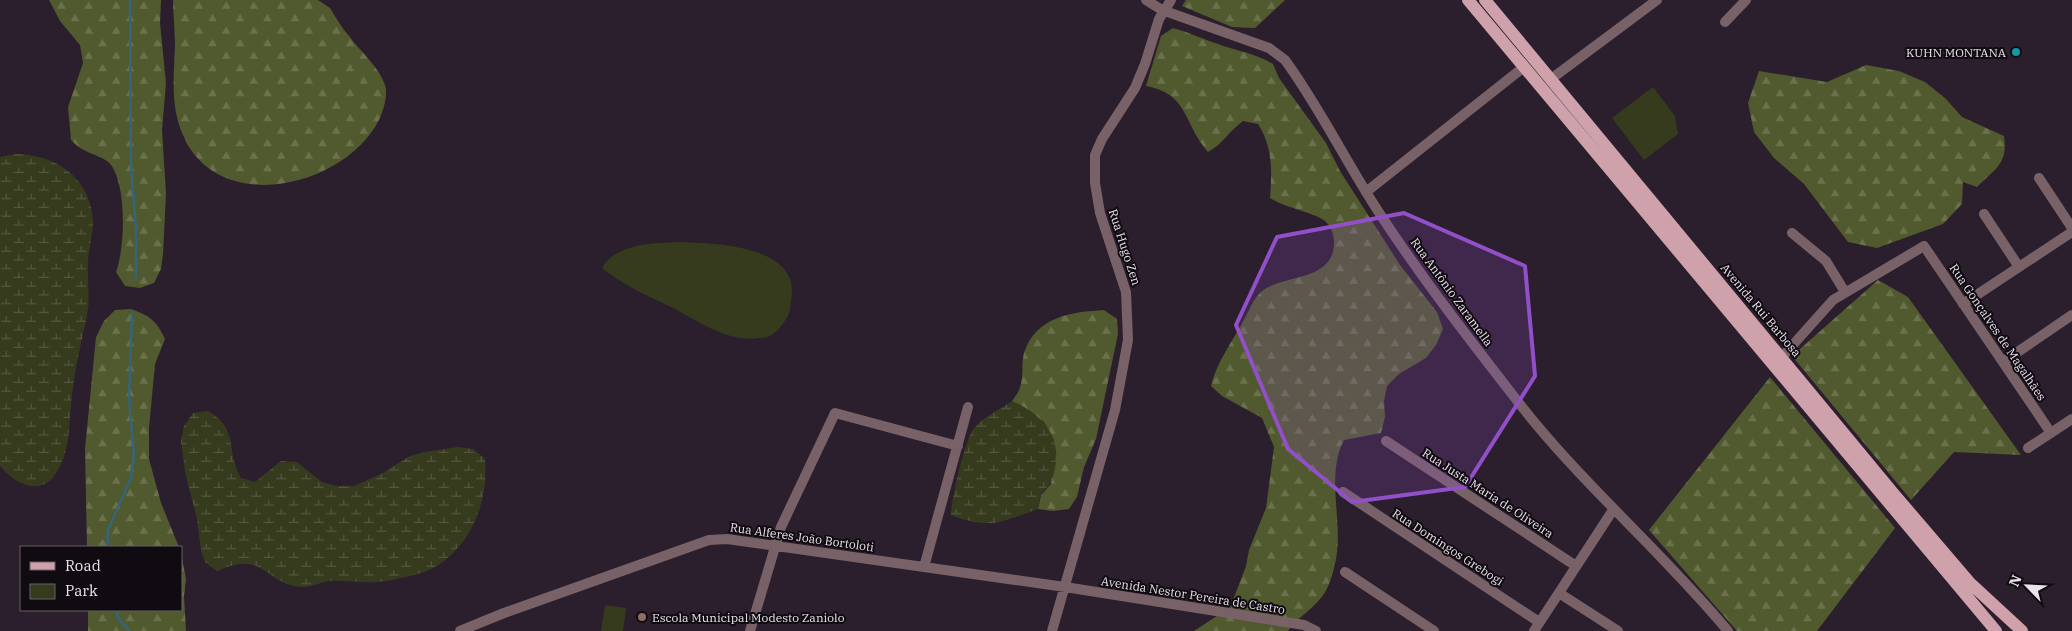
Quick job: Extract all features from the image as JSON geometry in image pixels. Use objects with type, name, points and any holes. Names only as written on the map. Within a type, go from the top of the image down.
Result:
[{"type":"main road","name":"Avenida Rui Barbosa","points":[[1468,0],[1996,631]]},
{"type":"main road","name":"Avenida Rui Barbosa","points":[[1486,0],[1970,582],[2022,631]]},
{"type":"street","name":"Rua Antônio Zaramella","points":[[1146,0],[1162,10],[1258,44],[1285,60],[1388,226],[1511,394],[1562,456],[1613,510],[1685,580],[1728,631]]},
{"type":"street","name":"Rua Hugo Zen","points":[[1052,631],[1115,410],[1128,340],[1126,292],[1100,213],[1095,183],[1095,154],[1140,76],[1162,10],[1171,0]]},
{"type":"street","points":[[1550,79],[1657,0]]},
{"type":"street","points":[[1725,22],[1746,0]]},
{"type":"street","points":[[1366,192],[1524,67]]},
{"type":"street","points":[[1964,304],[2072,230],[2039,178]]},
{"type":"street","points":[[1984,214],[2019,267]]},
{"type":"street","points":[[1782,357],[1823,310],[1845,292],[1826,261],[1792,232]]},
{"type":"street","name":"Rua Gonçalves de Magalhães","points":[[1845,292],[1924,246],[2051,433]]},
{"type":"street","points":[[2003,362],[2072,315]]},
{"type":"street","points":[[924,567],[968,407]]},
{"type":"street","points":[[750,631],[774,545],[790,504],[836,413],[958,446]]},
{"type":"street","points":[[2028,448],[2072,419]]},
{"type":"street","name":"Rua Justa Maria de Oliveira","points":[[1386,441],[1576,566]]},
{"type":"street","name":"Rua Domingos Grebogi","points":[[1343,492],[1537,627]]},
{"type":"street","points":[[1537,627],[1613,510]]},
{"type":"street","name":"Rua Alferes João Bortoloti","points":[[460,631],[504,612],[709,540],[727,539],[774,545],[1065,587]]},
{"type":"street","points":[[1345,572],[1434,631]]},
{"type":"street","name":"Avenida Nestor Pereira de Castro","points":[[1065,587],[1316,631]]},
{"type":"street","points":[[1559,593],[1618,631]]},
{"type":"highlighted area","points":[[1404,213],[1525,266],[1535,376],[1465,487],[1352,502],[1288,449],[1236,325],[1277,237]]},
{"type":"green space","points":[[49,0],[161,0],[160,23],[166,83],[162,130],[166,193],[163,254],[161,269],[154,283],[140,288],[125,286],[116,272],[123,233],[123,218],[120,188],[116,175],[108,162],[80,148],[71,140],[68,107],[83,63],[80,45],[60,21]]},
{"type":"green space","points":[[173,0],[318,0],[330,8],[344,30],[382,78],[386,93],[380,118],[363,142],[340,161],[312,176],[282,184],[252,184],[224,177],[200,161],[183,135],[179,124],[174,102],[175,45]]},
{"type":"green space","points":[[1186,0],[1285,0],[1255,28],[1232,27],[1182,6]]},
{"type":"green space","points":[[1173,28],[1253,55],[1273,64],[1279,78],[1326,143],[1340,171],[1400,265],[1437,312],[1443,329],[1436,345],[1426,358],[1399,374],[1387,386],[1384,401],[1385,417],[1381,433],[1344,440],[1338,455],[1336,471],[1338,536],[1332,576],[1323,596],[1288,631],[1194,631],[1229,608],[1235,595],[1246,566],[1249,550],[1266,508],[1274,447],[1262,418],[1222,396],[1211,386],[1221,360],[1258,295],[1270,286],[1316,271],[1325,265],[1331,256],[1334,237],[1330,227],[1322,219],[1270,198],[1271,169],[1269,151],[1258,124],[1243,121],[1208,152],[1178,103],[1160,90],[1146,86],[1161,36]]},
{"type":"green space","points":[[1866,65],[1899,71],[1925,82],[1946,99],[1962,117],[2004,136],[2005,145],[1999,165],[1977,187],[1963,182],[1962,204],[1943,224],[1877,248],[1848,242],[1804,184],[1774,158],[1754,132],[1748,103],[1759,71],[1827,82]]},
{"type":"green space","points":[[1653,87],[1675,116],[1678,134],[1644,160],[1612,118]]},
{"type":"green space","points":[[15,154],[44,158],[68,171],[78,180],[85,192],[93,220],[88,261],[88,310],[74,378],[67,445],[60,466],[54,476],[41,486],[26,485],[19,482],[0,466],[0,157]]},
{"type":"green space","points":[[709,243],[743,248],[774,260],[785,270],[792,285],[789,313],[782,326],[771,336],[767,337],[754,339],[729,335],[705,326],[635,290],[602,268],[608,260],[626,249],[648,244]]},
{"type":"green space","points":[[1878,280],[1908,297],[2021,455],[1954,452],[1911,500],[1792,356]]},
{"type":"green space","points":[[131,309],[143,314],[159,327],[165,339],[155,364],[149,428],[149,459],[161,503],[179,546],[87,546],[85,449],[96,337],[104,321],[115,310]]},
{"type":"green space","points":[[1104,310],[1117,319],[1118,334],[1096,439],[1084,467],[1077,497],[1069,509],[1053,511],[1038,509],[1041,495],[1051,484],[1054,440],[1044,422],[1012,401],[1018,393],[1021,383],[1024,353],[1037,331],[1056,318],[1080,312]]},
{"type":"green space","points":[[1770,377],[1895,528],[1817,631],[1737,631],[1649,530]]},
{"type":"green space","points":[[1012,401],[1025,407],[1044,423],[1055,443],[1055,468],[1050,484],[1041,494],[1038,509],[1004,521],[986,523],[964,520],[951,515],[959,470],[970,434],[982,420]]},
{"type":"green space","points":[[208,411],[218,418],[228,433],[236,468],[241,478],[255,482],[281,461],[297,462],[322,482],[337,486],[354,486],[383,473],[410,456],[458,447],[473,449],[485,459],[486,475],[481,505],[468,534],[459,547],[435,567],[414,575],[376,582],[331,581],[301,587],[289,585],[255,566],[245,564],[233,565],[217,571],[205,562],[201,551],[197,519],[185,472],[181,441],[184,426],[193,413]]},
{"type":"green space","points":[[182,558],[186,579],[184,596],[186,631],[88,631],[88,611],[182,611]]},
{"type":"green space","points":[[605,605],[626,608],[623,631],[601,631]]},
{"type":"waterway","points":[[130,0],[131,166],[136,229],[136,278]]},
{"type":"waterway","points":[[107,546],[108,530],[131,478],[134,454],[129,399],[132,314]]},
{"type":"waterway","points":[[116,611],[118,618],[129,631]]},
{"type":"place","name":"KUHN MONTANA","points":[[2016,52]]},
{"type":"place","name":"Escola Municipal Modesto Zaniolo","points":[[642,617]]}]
